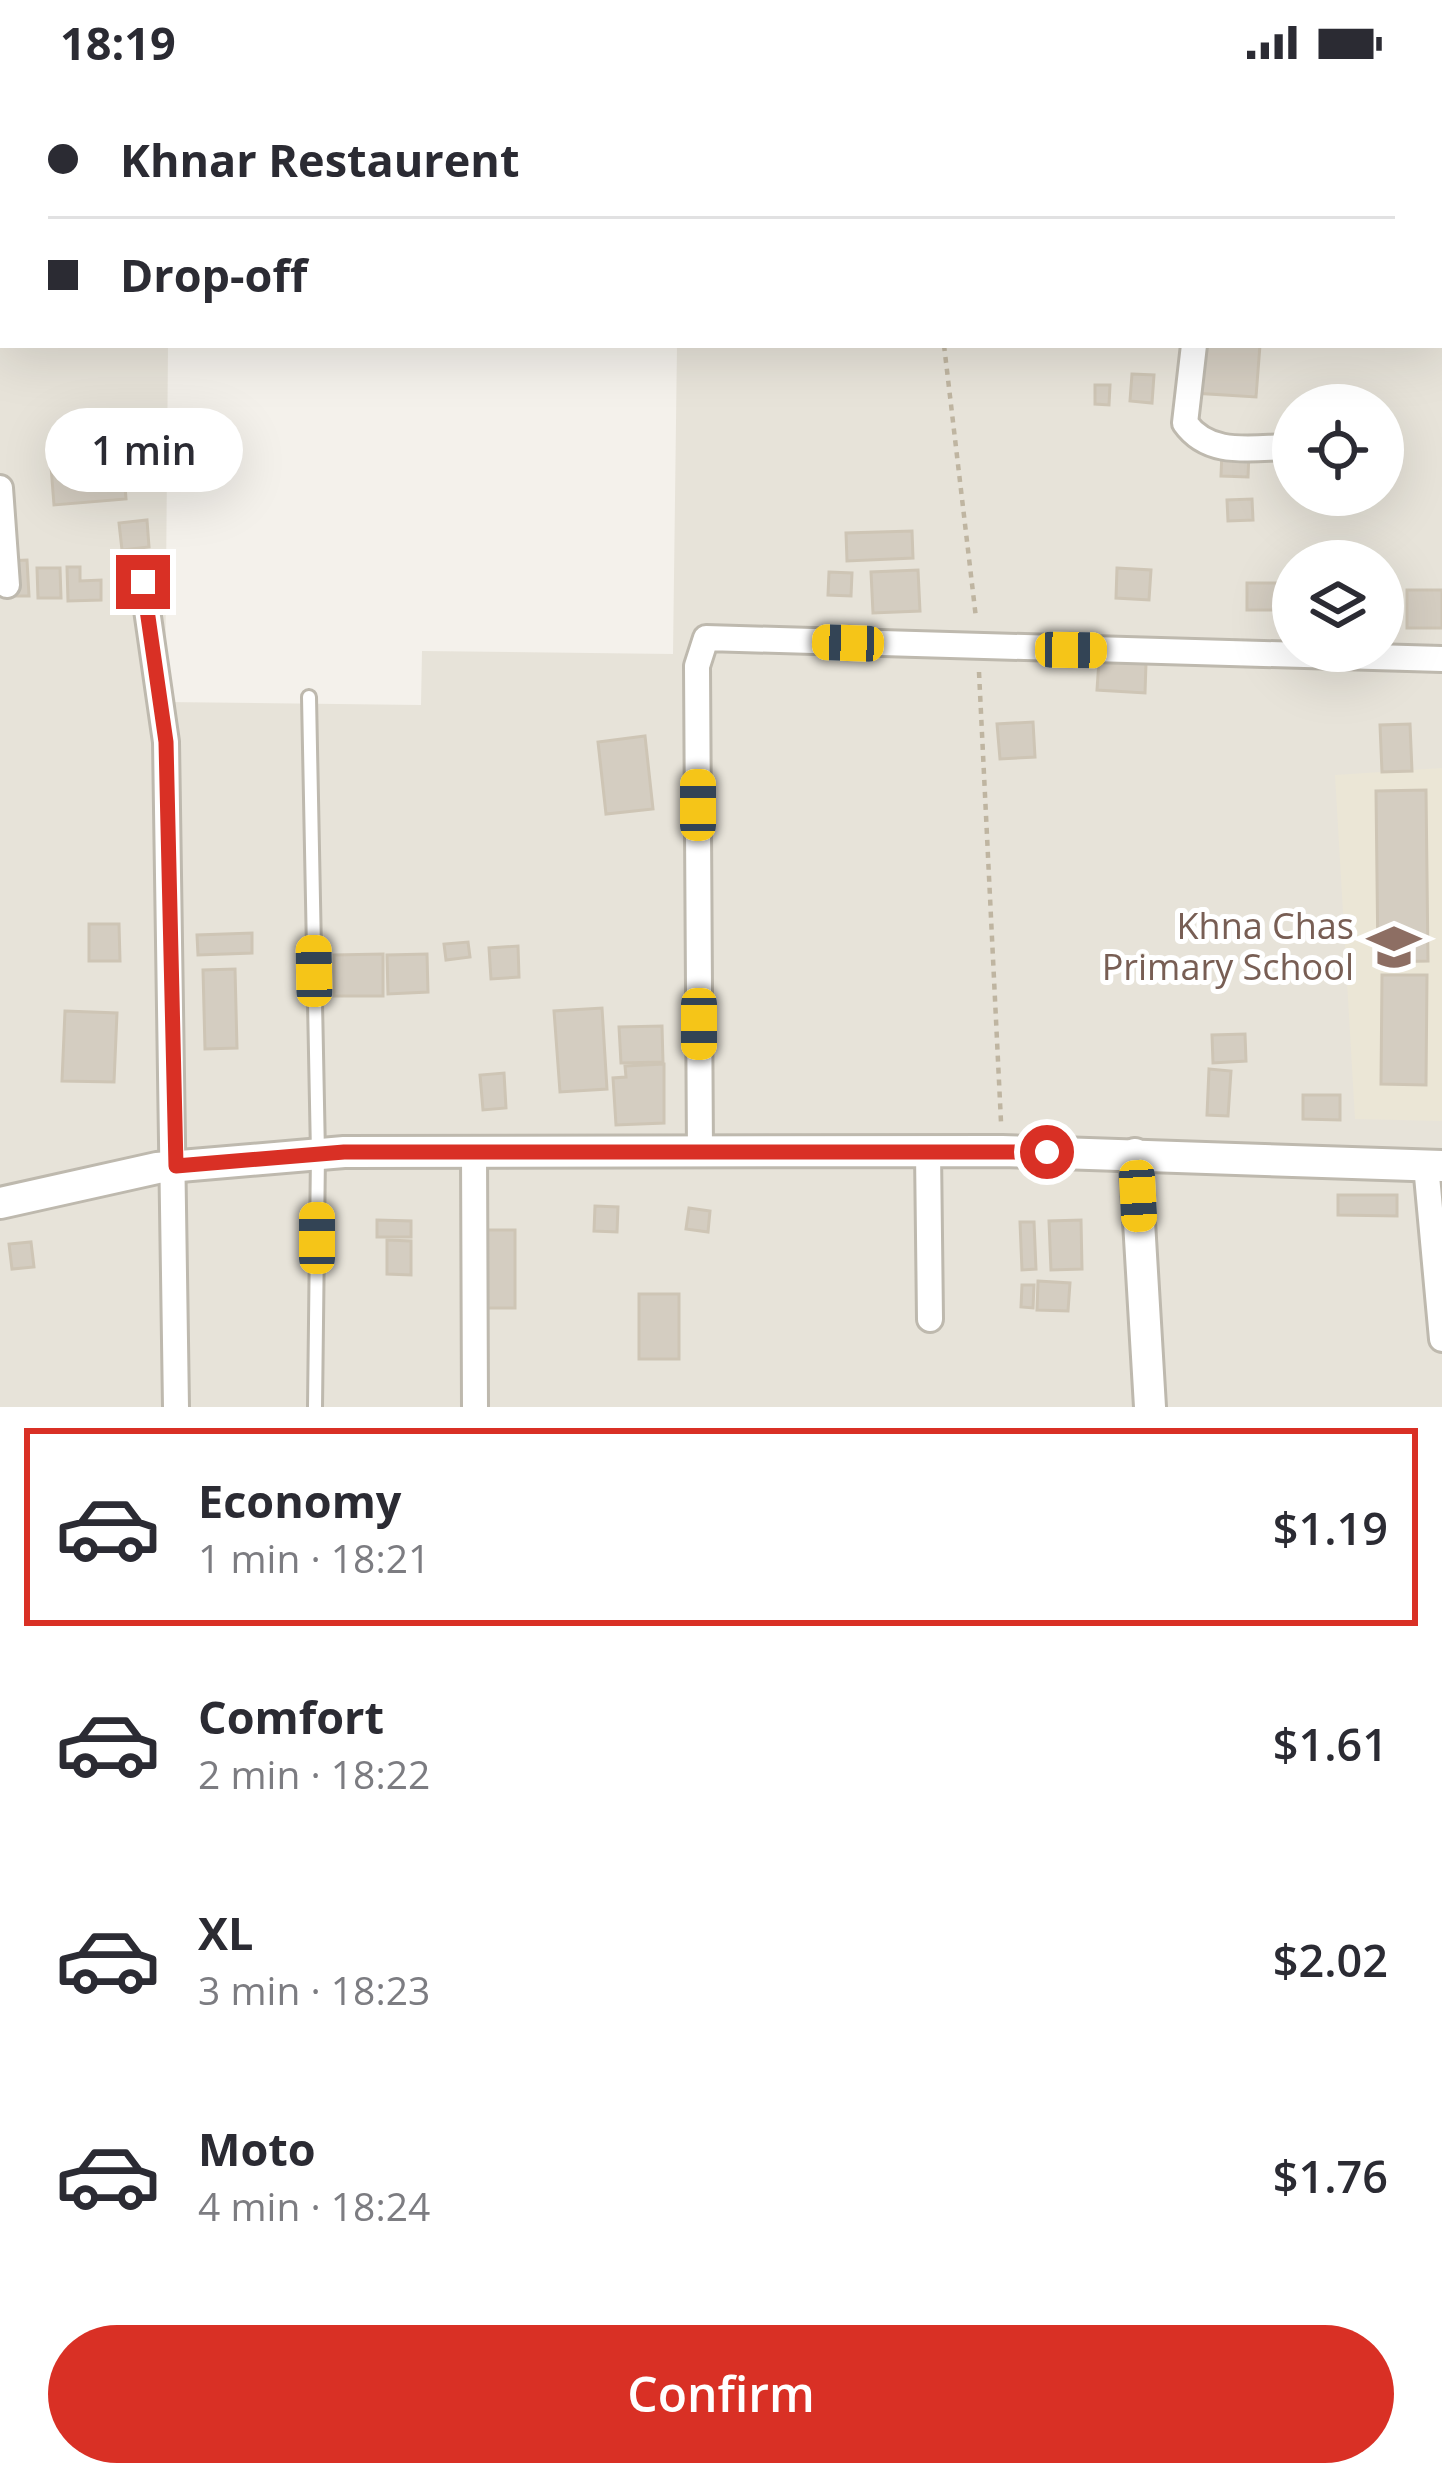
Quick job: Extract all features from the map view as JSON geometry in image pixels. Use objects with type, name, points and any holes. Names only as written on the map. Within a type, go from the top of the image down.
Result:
[{"type":"street","points":[[1194,348],[1185,423],[1196,438],[1208,447],[1272,447]]},
{"type":"street","points":[[0,488],[7,584]]},
{"type":"street","points":[[143,582],[166,742],[176,1166],[176,1407]]},
{"type":"street","points":[[700,1152],[698,666],[706,638],[1442,659]]},
{"type":"street","points":[[0,1203],[176,1166],[318,1154],[1002,1151],[1434,1166],[1442,1339]]},
{"type":"street","points":[[474,1152],[475,1407]]},
{"type":"street","points":[[928,1152],[930,1319]]},
{"type":"street","points":[[1135,1154],[1150,1407]]},
{"type":"lane","points":[[309,697],[318,1154],[316,1407]]},
{"type":"path","points":[[944,348],[978,649],[1002,1151]]},
{"type":"shaded area","points":[[0,348],[168,348],[165,702],[421,705],[422,651],[673,654],[677,348],[1442,348],[1442,1407],[0,1407]]},
{"type":"shaded area","name":"Khna Chas Primary School","points":[[1442,768],[1442,1121],[1355,1119],[1335,775]]},
{"type":"building","points":[[1196,348],[1260,348],[1256,397],[1193,393]]},
{"type":"building","points":[[1132,374],[1154,375],[1152,403],[1130,401]]},
{"type":"building","points":[[1095,385],[1110,385],[1109,405],[1095,404]]},
{"type":"building","points":[[122,447],[126,499],[54,505],[50,453]]},
{"type":"building","points":[[1222,451],[1249,453],[1248,477],[1221,476]]},
{"type":"building","points":[[1252,499],[1253,520],[1228,521],[1227,500]]},
{"type":"building","points":[[147,520],[149,547],[122,550],[119,523]]},
{"type":"building","points":[[912,531],[913,558],[847,561],[846,533]]},
{"type":"building","points":[[27,560],[29,596],[7,596],[6,561]]},
{"type":"building","points":[[67,567],[80,567],[80,581],[101,580],[101,600],[68,601]]},
{"type":"building","points":[[37,568],[60,568],[61,598],[38,598]]},
{"type":"building","points":[[1117,568],[1151,570],[1149,600],[1116,598]]},
{"type":"building","points":[[918,570],[920,611],[873,613],[871,572]]},
{"type":"building","points":[[829,572],[852,573],[851,596],[828,595]]},
{"type":"building","points":[[1247,583],[1272,583],[1272,610],[1247,610]]},
{"type":"building","points":[[1407,590],[1442,590],[1442,628],[1407,628]]},
{"type":"building","points":[[1099,660],[1146,663],[1145,693],[1097,690]]},
{"type":"building","points":[[1033,722],[1035,757],[1000,759],[997,724]]},
{"type":"building","points":[[1410,724],[1412,771],[1382,772],[1380,725]]},
{"type":"building","points":[[645,736],[653,809],[606,814],[598,742]]},
{"type":"building","points":[[1426,790],[1428,961],[1378,962],[1376,791]]},
{"type":"building","points":[[89,924],[119,924],[120,961],[89,961]]},
{"type":"building","points":[[252,933],[252,953],[198,955],[197,935]]},
{"type":"building","points":[[468,942],[470,957],[446,960],[444,944]]},
{"type":"building","points":[[518,946],[519,977],[491,979],[489,948]]},
{"type":"building","points":[[383,954],[383,996],[334,996],[334,955]]},
{"type":"building","points":[[427,954],[428,992],[388,994],[387,955]]},
{"type":"building","points":[[235,969],[237,1048],[205,1049],[203,970]]},
{"type":"building","points":[[1382,975],[1427,975],[1426,1085],[1381,1084]]},
{"type":"building","points":[[602,1008],[607,1089],[560,1092],[554,1011]]},
{"type":"building","points":[[65,1011],[117,1013],[114,1082],[62,1081]]},
{"type":"building","points":[[662,1026],[663,1062],[621,1063],[619,1027]]},
{"type":"building","points":[[1245,1034],[1246,1061],[1213,1063],[1212,1035]]},
{"type":"building","points":[[664,1064],[664,1123],[616,1125],[613,1078],[626,1077],[625,1066]]},
{"type":"building","points":[[1209,1069],[1231,1071],[1228,1116],[1207,1115]]},
{"type":"building","points":[[504,1073],[506,1108],[483,1110],[480,1075]]},
{"type":"building","points":[[1303,1095],[1340,1095],[1340,1120],[1303,1119]]},
{"type":"building","points":[[1338,1195],[1397,1195],[1397,1216],[1338,1215]]},
{"type":"building","points":[[595,1206],[618,1207],[617,1232],[594,1231]]},
{"type":"building","points":[[689,1208],[710,1211],[708,1232],[686,1229]]},
{"type":"building","points":[[377,1220],[411,1221],[411,1237],[377,1237]]},
{"type":"building","points":[[1081,1220],[1082,1269],[1051,1270],[1049,1221]]},
{"type":"building","points":[[1020,1222],[1034,1222],[1036,1269],[1022,1270]]},
{"type":"building","points":[[482,1230],[515,1230],[515,1308],[481,1308]]},
{"type":"building","points":[[387,1240],[411,1241],[411,1275],[387,1274]]},
{"type":"building","points":[[31,1242],[34,1267],[12,1269],[9,1244]]},
{"type":"building","points":[[1038,1281],[1070,1283],[1068,1311],[1037,1310]]},
{"type":"building","points":[[1022,1285],[1034,1285],[1033,1308],[1021,1307]]},
{"type":"building","points":[[639,1294],[679,1294],[679,1359],[639,1359]]},
{"type":"place","name":"Khna Chas Primary School","points":[[1394,947]]},
{"type":"route","points":[[143,582],[166,742],[176,1166],[344,1152],[1047,1152]]}]
